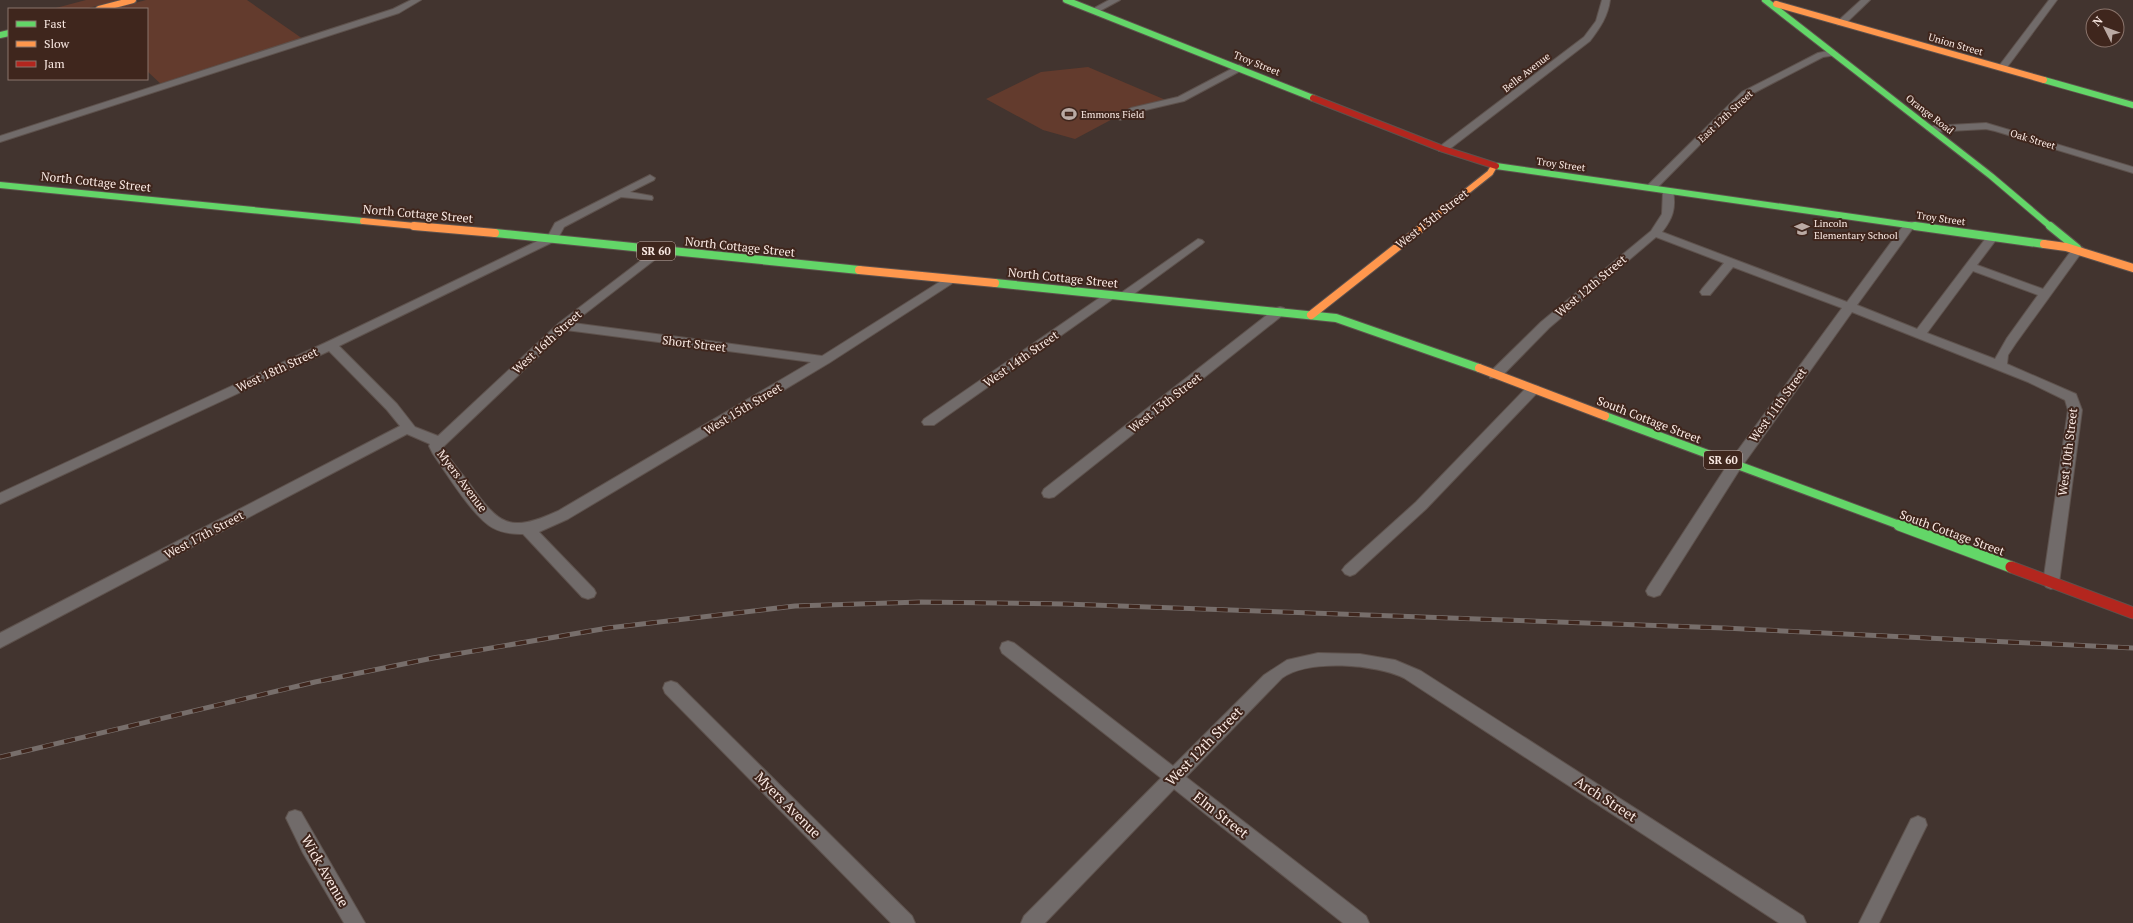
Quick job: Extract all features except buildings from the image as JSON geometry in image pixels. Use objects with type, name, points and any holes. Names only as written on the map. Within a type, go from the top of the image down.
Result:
[{"type":"main road","points":[[103,8],[133,0]]},
{"type":"main road","name":"Troy Street","points":[[1066,0],[1443,149],[1494,166],[2078,249]]},
{"type":"main road","name":"Union Street","points":[[1768,1],[2133,105]]},
{"type":"main road","name":"Orange Road","points":[[1768,1],[1992,176],[2078,249]]},
{"type":"main road","name":"West 13th Street","points":[[1311,314],[1490,173],[1494,166]]},
{"type":"main road","name":"North Cottage Street","points":[[0,185],[429,228],[553,238],[660,251],[1311,314]]},
{"type":"main road","points":[[2078,249],[2133,268]]},
{"type":"main road","name":"South Cottage Street","points":[[1311,314],[1354,323],[2133,613]]},
{"type":"street","points":[[0,139],[396,11],[417,0]]},
{"type":"street","points":[[1093,10],[1116,0]]},
{"type":"street","name":"Belle Avenue","points":[[1443,149],[1587,39],[1597,27],[1604,14],[1606,0]]},
{"type":"street","points":[[1841,23],[1866,0]]},
{"type":"street","points":[[2002,68],[2053,0]]},
{"type":"street","name":"East 12th Street","points":[[1651,188],[1745,94],[1821,55],[1833,53]]},
{"type":"street","points":[[1120,117],[1134,110],[1181,100],[1240,68]]},
{"type":"street","name":"Oak Street","points":[[1931,129],[1986,126],[1997,128],[2133,170]]},
{"type":"street","points":[[553,238],[559,225],[650,178]]},
{"type":"street","name":"West 12th Street","points":[[1496,375],[1545,324],[1655,233],[1669,216],[1670,209],[1668,191]]},
{"type":"street","points":[[619,194],[648,198]]},
{"type":"street","name":"West 11th Street","points":[[1654,591],[1735,465],[1910,224]]},
{"type":"street","points":[[1655,233],[1732,261],[2000,366],[2002,355],[2011,341],[2078,249]]},
{"type":"street","points":[[1919,334],[1993,236]]},
{"type":"street","name":"West 18th Street","points":[[0,499],[331,345],[553,238]]},
{"type":"street","name":"West 14th Street","points":[[929,422],[1198,242]]},
{"type":"street","name":"West 16th Street","points":[[440,441],[563,326],[589,304],[660,251]]},
{"type":"street","points":[[1706,292],[1732,261]]},
{"type":"street","points":[[1970,266],[2046,294]]},
{"type":"street","name":"West 15th Street","points":[[527,529],[548,523],[563,515],[824,360],[953,279]]},
{"type":"street","name":"West 13th Street","points":[[1049,494],[1280,311]]},
{"type":"street","name":"Short Street","points":[[563,326],[824,360]]},
{"type":"street","name":"Myers Avenue","points":[[331,345],[392,407],[407,428],[426,438],[440,441],[436,446],[438,451],[484,512],[496,523],[504,527],[527,529]]},
{"type":"street","name":"West 10th Street","points":[[2000,366],[2065,393],[2071,397],[2074,402],[2075,410],[2051,583]]},
{"type":"street","points":[[1350,570],[1411,514],[1533,389]]},
{"type":"street","name":"West 17th Street","points":[[0,641],[407,428]]},
{"type":"street","points":[[527,529],[588,593]]},
{"type":"street","name":"Elm Street","points":[[1008,648],[1355,922]]},
{"type":"street","name":"West 12th Street","points":[[1031,923],[1278,672],[1296,663],[1321,660],[1372,663],[1401,668],[1415,676]]},
{"type":"street","name":"Arch Street","points":[[1415,676],[1796,923]]},
{"type":"street","name":"Myers Avenue","points":[[670,688],[905,923]]},
{"type":"street","name":"Wick Avenue","points":[[295,818],[310,847],[355,923]]},
{"type":"street","points":[[1869,923],[1918,825]]},
{"type":"shaded area","points":[[86,0],[119,0],[89,8],[56,8]]},
{"type":"shaded area","points":[[146,0],[247,0],[303,39],[162,85],[148,72],[148,8],[117,8]]},
{"type":"shaded area","name":"Emmons Field","points":[[1088,67],[1168,101],[1137,106],[1075,139],[1043,130],[986,99],[1041,72]]},
{"type":"railway","points":[[0,757],[315,682],[433,658],[608,628],[795,606],[921,602],[1065,604],[1724,628],[2133,648]]},
{"type":"traffic: fast","points":[[1066,0],[1313,98]]},
{"type":"traffic: fast","points":[[1765,0],[1991,176],[2077,248]]},
{"type":"traffic: fast","points":[[0,35],[8,33]]},
{"type":"traffic: fast","points":[[2044,80],[2133,105]]},
{"type":"traffic: fast","points":[[1496,166],[2044,244]]},
{"type":"traffic: fast","points":[[0,185],[363,221]]},
{"type":"traffic: fast","points":[[495,233],[859,270]]},
{"type":"traffic: fast","points":[[995,283],[1336,318],[1479,368]]},
{"type":"traffic: fast","points":[[1605,416],[2011,567]]},
{"type":"traffic: slow","points":[[103,8],[133,0]]},
{"type":"traffic: slow","points":[[1776,4],[2044,80]]},
{"type":"traffic: slow","points":[[1311,315],[1490,173],[1494,166]]},
{"type":"traffic: slow","points":[[363,221],[495,233]]},
{"type":"traffic: slow","points":[[2044,244],[2066,247],[2133,268]]},
{"type":"traffic: slow","points":[[859,270],[995,283]]},
{"type":"traffic: slow","points":[[1479,368],[1605,416]]},
{"type":"traffic: jam","points":[[1313,98],[1443,149],[1496,166]]},
{"type":"traffic: jam","points":[[2011,567],[2133,613]]},
{"type":"place","name":"Emmons Field","points":[[1069,114]]},
{"type":"place","name":"Lincoln Elementary School","points":[[1802,229]]}]
